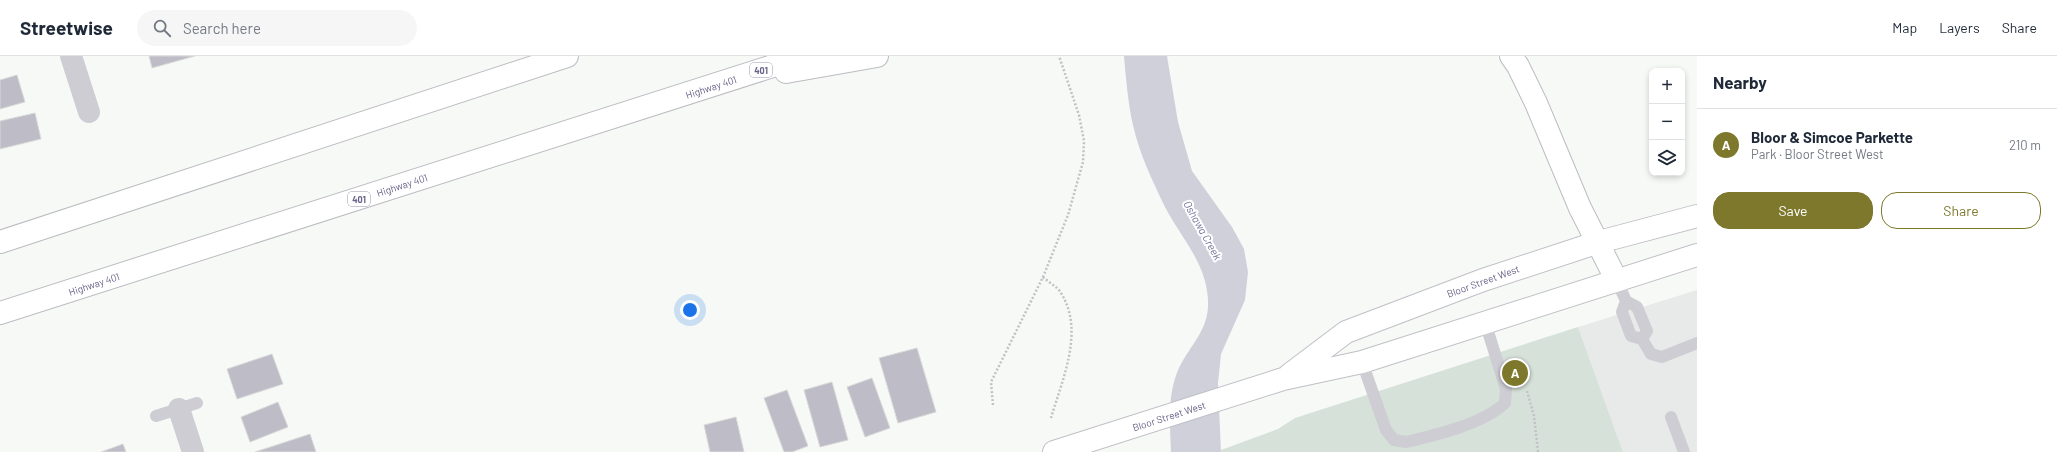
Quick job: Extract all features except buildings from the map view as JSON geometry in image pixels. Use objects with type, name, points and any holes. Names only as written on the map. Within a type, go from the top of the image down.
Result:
[{"type":"main road","points":[[0,242],[567,56]]},
{"type":"main road","name":"Highway 401","points":[[0,313],[718,85],[804,56]]},
{"type":"main road","points":[[718,85],[877,56]]},
{"type":"main road","points":[[1511,56],[1518,66],[1536,103],[1580,208],[1599,242],[1616,279]]},
{"type":"main road","name":"Bloor Street West","points":[[1283,379],[1346,332],[1483,280],[1599,242],[1697,216]]},
{"type":"main road","name":"Bloor Street West","points":[[1055,452],[1283,379],[1362,362],[1616,279],[1697,255]]},
{"type":"street","points":[[71,56],[89,112]]},
{"type":"street","points":[[188,406],[193,452]]},
{"type":"lane","points":[[1616,279],[1626,301],[1637,307],[1647,331],[1642,338]]},
{"type":"lane","points":[[1626,301],[1622,312],[1631,336],[1642,338]]},
{"type":"lane","points":[[1362,362],[1386,430],[1394,440],[1406,442],[1482,419],[1495,412],[1504,403],[1506,389],[1485,322]]},
{"type":"lane","points":[[1642,338],[1651,354],[1662,357],[1697,343]]},
{"type":"lane","points":[[156,416],[188,406]]},
{"type":"lane","points":[[1671,417],[1684,452]]},
{"type":"path","points":[[993,405],[991,382],[1043,277],[1068,214],[1083,162],[1084,141],[1078,115],[1059,56]]},
{"type":"path","points":[[1043,277],[1061,292],[1070,313],[1071,349],[1051,418]]},
{"type":"shaded area","points":[[1697,290],[1697,452],[1623,452],[1578,327]]},
{"type":"shaded area","points":[[1578,327],[1623,452],[1221,452],[1221,450],[1278,429],[1295,418]]},
{"type":"water","name":"Oshawa Creek","points":[[1124,56],[1167,56],[1178,122],[1192,171],[1232,227],[1244,249],[1248,272],[1245,300],[1221,354],[1218,383],[1221,452],[1171,452],[1170,409],[1175,378],[1184,358],[1204,324],[1208,303],[1207,291],[1205,280],[1196,258],[1165,207],[1139,146],[1130,108]]},
{"type":"place","name":"Bloor & Simcoe Parkette","points":[[1515,373]]}]
